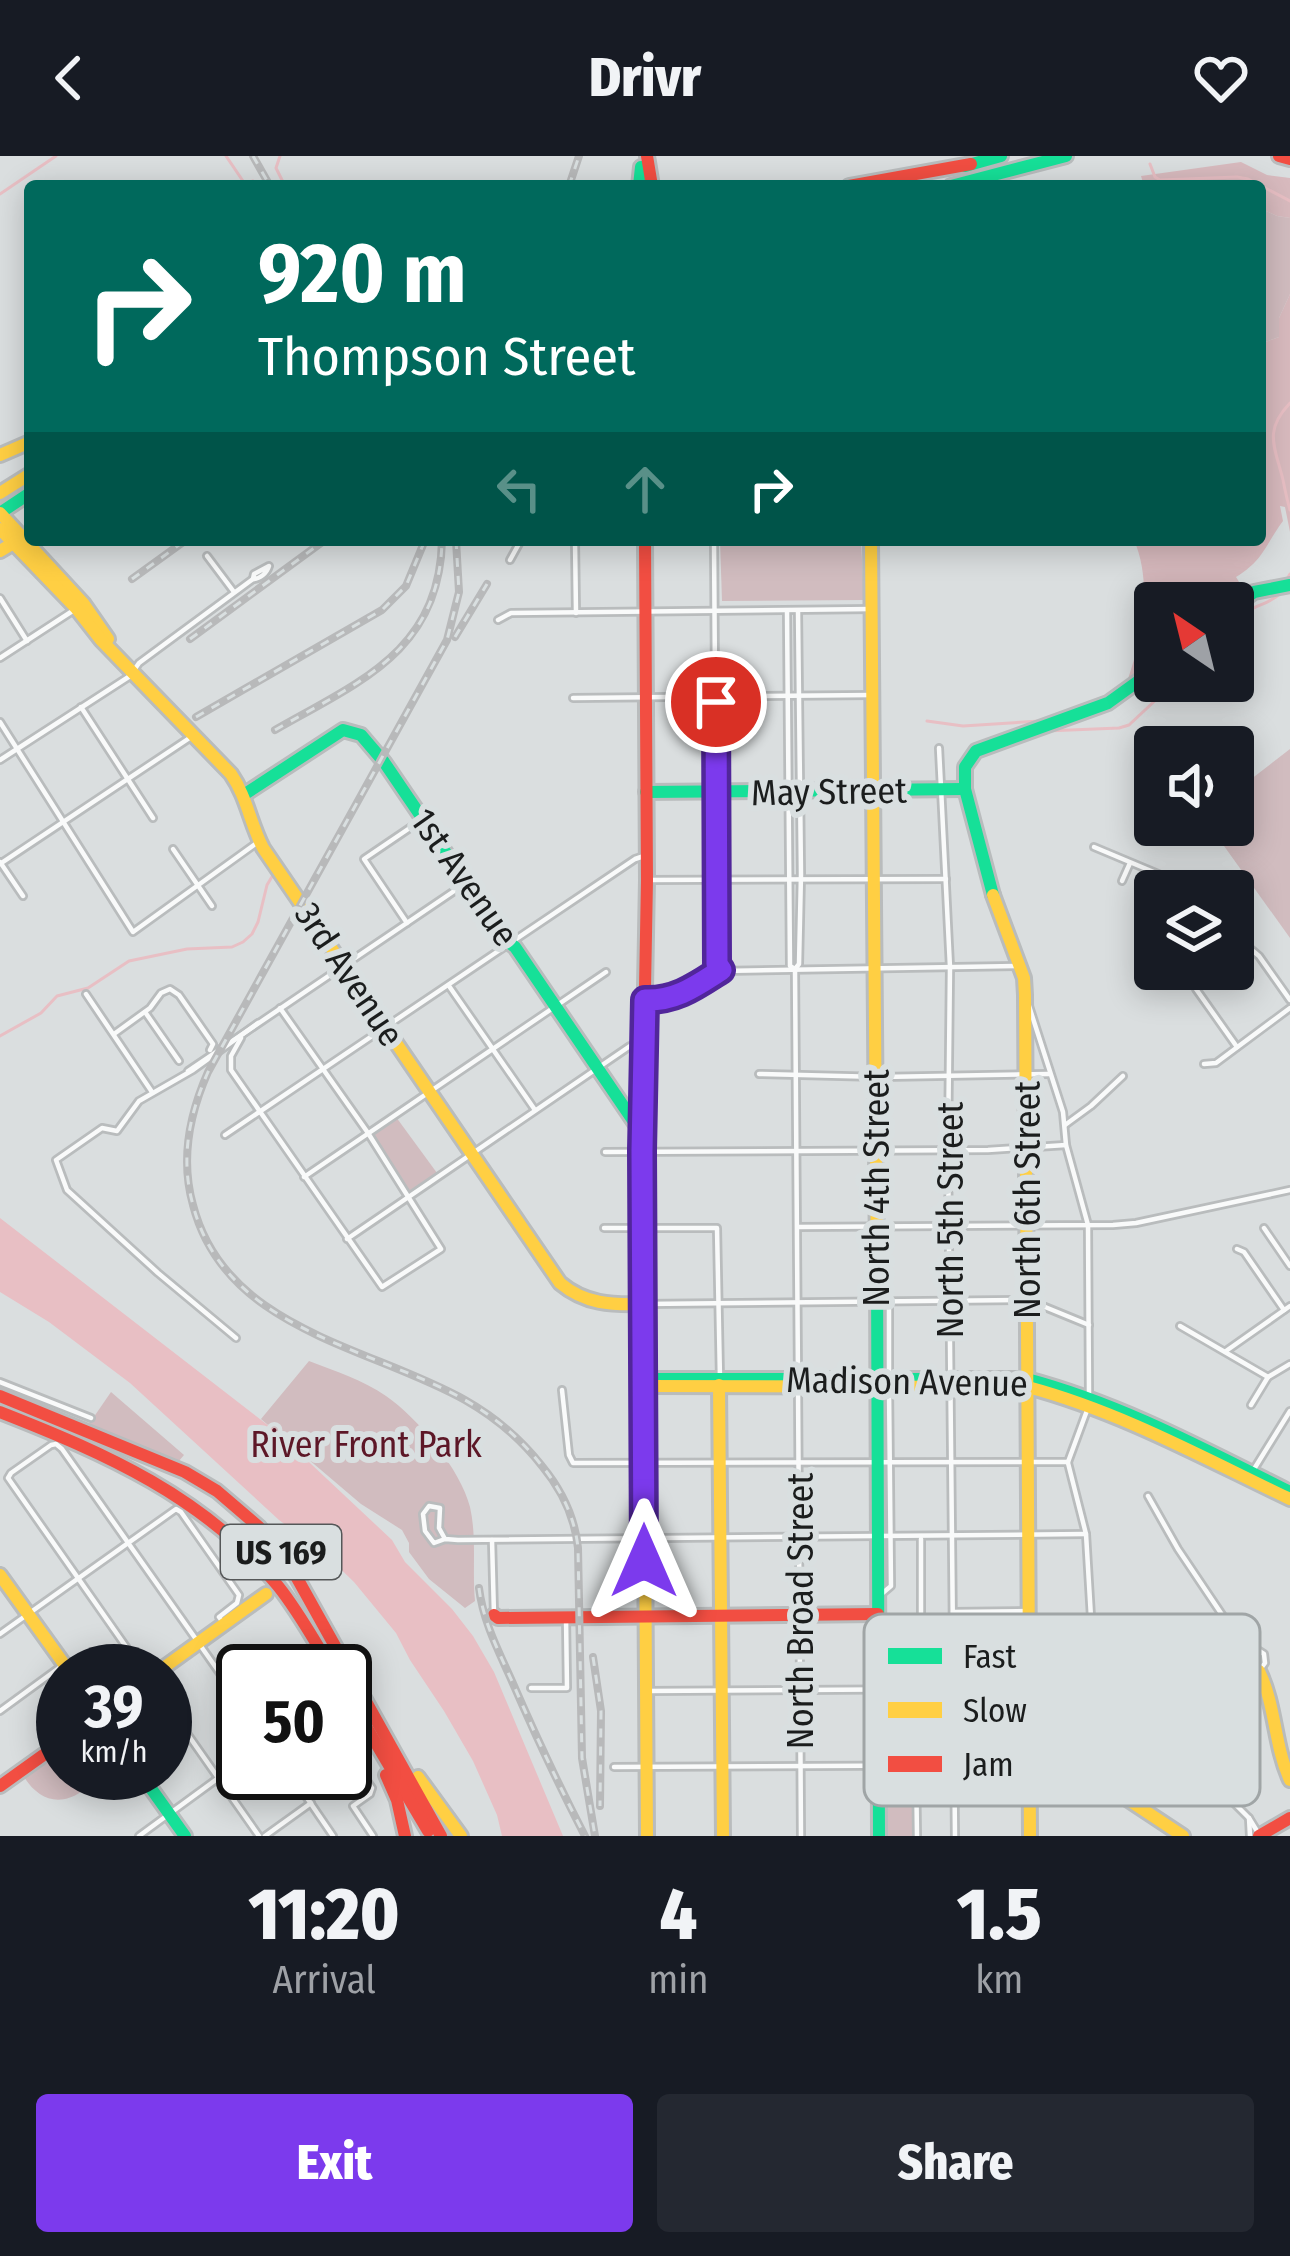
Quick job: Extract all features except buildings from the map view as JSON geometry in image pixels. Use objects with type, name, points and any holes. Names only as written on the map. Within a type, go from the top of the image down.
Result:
[{"type":"main road","points":[[910,180],[1001,156]]},
{"type":"main road","points":[[975,180],[1066,156]]},
{"type":"main road","points":[[1279,156],[1290,159]]},
{"type":"main road","points":[[881,180],[970,164]]},
{"type":"main road","points":[[3,510],[23,539]]},
{"type":"main road","points":[[0,529],[23,539]]},
{"type":"main road","points":[[0,551],[23,539]]},
{"type":"main road","name":"3rd Avenue","points":[[29,546],[118,654],[231,774],[245,794],[259,841],[555,1277],[581,1299],[605,1305],[643,1304]]},
{"type":"main road","points":[[644,546],[647,1836]]},
{"type":"main road","name":"North 4th Street","points":[[871,546],[876,1226],[883,1382],[884,1537],[878,1614]]},
{"type":"main road","points":[[1254,592],[1290,585]]},
{"type":"main road","points":[[965,789],[964,767],[976,751],[1108,703],[1134,684]]},
{"type":"main road","name":"1st Avenue","points":[[245,794],[343,730],[352,729],[369,741],[643,1135]]},
{"type":"main road","name":"May Street","points":[[646,792],[965,789]]},
{"type":"main road","name":"North 6th Street","points":[[965,789],[986,876],[1025,995],[1030,1614]]},
{"type":"main road","name":"Madison Avenue","points":[[644,1382],[671,1387],[720,1383]]},
{"type":"main road","name":"Madison Avenue","points":[[644,1382],[1028,1383],[1167,1431],[1290,1496]]},
{"type":"main road","points":[[720,1383],[723,1836]]},
{"type":"main road","points":[[644,1412],[653,1392],[671,1387]]},
{"type":"main road","name":"US 169","points":[[0,1396],[185,1472],[246,1514],[292,1569],[441,1836]]},
{"type":"main road","name":"US 169","points":[[0,1412],[141,1471],[197,1507],[246,1550],[289,1600],[316,1644]]},
{"type":"main road","points":[[246,1550],[270,1582],[266,1594]]},
{"type":"main road","points":[[0,1575],[49,1644]]},
{"type":"main road","points":[[192,1647],[266,1594],[277,1592],[289,1600]]},
{"type":"main road","points":[[494,1616],[878,1614]]},
{"type":"main road","points":[[1260,1674],[1290,1780]]},
{"type":"main road","points":[[375,1715],[461,1836]]},
{"type":"main road","points":[[372,1736],[431,1836]]},
{"type":"main road","points":[[372,1746],[402,1814],[405,1836]]},
{"type":"main road","points":[[0,1786],[36,1760]]},
{"type":"main road","points":[[160,1800],[185,1836]]},
{"type":"main road","name":"North 4th Street","points":[[879,1806],[879,1836]]},
{"type":"main road","points":[[1138,1806],[1183,1836]]},
{"type":"main road","points":[[1260,1836],[1290,1818]]},
{"type":"street","points":[[510,560],[518,546]]},
{"type":"street","points":[[575,546],[576,613]]},
{"type":"street","points":[[714,546],[717,964],[721,970]]},
{"type":"street","points":[[207,556],[234,592]]},
{"type":"street","points":[[0,760],[130,676],[139,663],[253,579]]},
{"type":"street","points":[[0,598],[27,641]]},
{"type":"street","points":[[0,658],[80,606]]},
{"type":"street","points":[[498,620],[511,613],[872,609]]},
{"type":"street","name":"North Broad Street","points":[[787,611],[801,880],[799,964],[795,969],[801,1836]]},
{"type":"street","name":"North Broad Street","points":[[795,969],[790,966],[789,880],[799,697],[798,611]]},
{"type":"street","points":[[573,698],[873,695]]},
{"type":"street","points":[[81,707],[153,818]]},
{"type":"street","points":[[0,722],[133,932],[259,841]]},
{"type":"street","points":[[23,896],[0,863],[194,735]]},
{"type":"street","name":"North 5th Street","points":[[940,748],[950,967],[953,1612]]},
{"type":"street","points":[[407,922],[364,859],[423,819]]},
{"type":"street","points":[[1094,847],[1147,870]]},
{"type":"street","points":[[173,849],[212,906]]},
{"type":"street","points":[[225,1136],[647,855]]},
{"type":"street","points":[[1122,881],[1130,863]]},
{"type":"street","points":[[647,880],[946,879]]},
{"type":"street","points":[[188,1071],[466,883]]},
{"type":"street","points":[[1204,1064],[1216,1063],[1290,1004],[1254,952]]},
{"type":"street","points":[[645,1000],[679,996],[721,970],[1019,966]]},
{"type":"street","points":[[304,1177],[606,972]]},
{"type":"street","points":[[448,985],[535,1110]]},
{"type":"street","points":[[114,1034],[170,989],[212,1047]]},
{"type":"street","points":[[1197,990],[1237,1047]]},
{"type":"street","points":[[86,994],[152,1092]]},
{"type":"street","points":[[1025,995],[1066,1125],[1066,1145],[1088,1225],[1089,1402],[1068,1462],[1086,1534],[1091,1614]]},
{"type":"street","points":[[241,1038],[229,1064],[382,1288],[441,1250],[368,1133],[280,1008]]},
{"type":"street","points":[[145,1012],[179,1061]]},
{"type":"street","points":[[236,1338],[67,1190],[56,1166],[58,1157],[101,1128],[117,1131],[139,1101],[258,1023]]},
{"type":"street","points":[[347,1239],[644,1040]]},
{"type":"street","points":[[759,1074],[1049,1074]]},
{"type":"street","points":[[1066,1125],[1123,1076]]},
{"type":"street","points":[[604,1152],[1066,1145]]},
{"type":"street","points":[[798,1227],[1136,1222],[1290,1190]]},
{"type":"street","points":[[604,1228],[717,1228],[720,1383]]},
{"type":"street","points":[[1264,1228],[1290,1266]]},
{"type":"street","points":[[1226,1352],[1287,1308],[1244,1252],[1237,1250]]},
{"type":"street","points":[[643,1304],[1028,1300],[1089,1325]]},
{"type":"street","points":[[1180,1326],[1268,1377]]},
{"type":"street","points":[[1251,1405],[1268,1377],[1290,1364]]},
{"type":"street","points":[[0,1382],[91,1418]]},
{"type":"street","points":[[562,1390],[570,1462],[1068,1462]]},
{"type":"street","points":[[1250,1476],[1290,1411]]},
{"type":"street","points":[[125,1644],[8,1477],[56,1444],[216,1667]]},
{"type":"street","points":[[1148,1496],[1222,1614]]},
{"type":"street","points":[[445,1539],[439,1528],[442,1513],[429,1506],[423,1514],[425,1531],[434,1543],[445,1539],[1086,1534]]},
{"type":"street","points":[[0,1634],[178,1509],[239,1595],[237,1603],[218,1617],[224,1624]]},
{"type":"street","points":[[919,1614],[921,1537]]},
{"type":"street","points":[[492,1540],[494,1616]]},
{"type":"street","points":[[953,1612],[979,1614]]},
{"type":"street","points":[[531,1688],[567,1688],[566,1617]]},
{"type":"street","points":[[0,1711],[36,1688]]},
{"type":"street","points":[[645,1691],[864,1690]]},
{"type":"street","points":[[192,1741],[216,1776]]},
{"type":"street","points":[[614,1766],[864,1766]]},
{"type":"street","points":[[139,1836],[216,1780]]},
{"type":"street","points":[[234,1800],[262,1836],[311,1803]]},
{"type":"street","points":[[309,1800],[333,1836]]},
{"type":"street","points":[[360,1800],[353,1806],[373,1836]]},
{"type":"street","name":"North 5th Street","points":[[955,1806],[955,1836]]},
{"type":"street","points":[[1237,1806],[1260,1836]]},
{"type":"street","points":[[1249,1818],[1250,1836]]},
{"type":"green space","points":[[1266,211],[1290,218],[1290,294],[1279,318],[1279,337],[1266,342]]},
{"type":"green space","points":[[720,546],[861,546],[864,600],[722,601]]},
{"type":"green space","points":[[1290,749],[1290,938],[1254,888],[1254,870],[1241,870],[1224,846],[1254,846],[1254,777]]},
{"type":"green space","points":[[396,1117],[437,1173],[407,1193],[372,1133]]},
{"type":"green space","name":"River Front Park","points":[[309,1361],[386,1396],[448,1461],[472,1519],[475,1601],[465,1608],[429,1579],[409,1552],[402,1530],[361,1504],[261,1419]]},
{"type":"green space","points":[[111,1392],[184,1455],[178,1462],[89,1424]]},
{"type":"green space","points":[[36,1768],[36,1790],[30,1785],[24,1777]]},
{"type":"green space","points":[[883,1806],[914,1806],[914,1836],[883,1836]]},
{"type":"shaded area","points":[[1241,162],[1267,175],[1290,178],[1290,218],[1266,211],[1266,180],[1142,180],[1141,176]]},
{"type":"shaded area","points":[[1290,294],[1290,532],[1285,507],[1280,506],[1283,521],[1258,558],[1236,577],[1239,582],[1143,582],[1136,546],[1266,546],[1266,342],[1279,337],[1279,318]]},
{"type":"shaded area","points":[[0,1218],[278,1433],[392,1540],[405,1562],[473,1636],[494,1672],[563,1836],[502,1836],[473,1761],[444,1711],[396,1633],[354,1582],[130,1383],[0,1292]]},
{"type":"waterway","points":[[0,194],[56,156]]},
{"type":"waterway","points":[[226,156],[242,180]]},
{"type":"waterway","points":[[280,156],[276,168],[282,180]]},
{"type":"waterway","points":[[1150,164],[1160,180]]},
{"type":"waterway","points":[[1160,180],[1250,180]]},
{"type":"waterway","points":[[1266,188],[1290,201]]},
{"type":"waterway","points":[[1290,403],[1276,422],[1273,440],[1290,510]]},
{"type":"waterway","points":[[1287,579],[1290,574]]},
{"type":"waterway","points":[[1254,608],[1282,592]]},
{"type":"waterway","points":[[1046,731],[1119,728],[1129,725],[1154,702]]},
{"type":"waterway","points":[[927,721],[963,726],[1040,721]]},
{"type":"waterway","points":[[0,1036],[41,1013],[57,996],[88,988],[129,961],[243,942],[258,922],[273,875]]},
{"type":"railway","points":[[253,156],[267,180]]},
{"type":"railway","points":[[571,180],[579,156]]},
{"type":"railway","points":[[132,579],[178,546]]},
{"type":"railway","points":[[190,639],[317,546]]},
{"type":"railway","points":[[196,717],[382,610],[406,586],[423,546]]},
{"type":"railway","points":[[275,730],[364,678],[410,636],[427,610],[438,578],[441,546]]},
{"type":"railway","points":[[456,546],[459,592],[447,640],[208,1072],[191,1121],[187,1171],[193,1205],[210,1247],[236,1281],[305,1329],[476,1407],[516,1438],[555,1484],[570,1515],[578,1548],[582,1758],[595,1836]]},
{"type":"railway","points":[[455,637],[487,584]]},
{"type":"railway","points":[[479,1588],[496,1646],[585,1836]]},
{"type":"railway","points":[[593,1657],[601,1711],[600,1806]]},
{"type":"traffic: fast","points":[[965,166],[1001,156]]},
{"type":"traffic: fast","points":[[974,180],[1066,156]]},
{"type":"traffic: fast","points":[[640,180],[641,167]]},
{"type":"traffic: fast","points":[[0,513],[24,497]]},
{"type":"traffic: fast","points":[[1254,592],[1290,585]]},
{"type":"traffic: fast","points":[[993,895],[965,789],[965,767],[976,751],[1108,703],[1134,684]]},
{"type":"traffic: fast","points":[[245,794],[343,730],[361,735],[505,940],[515,947],[643,1135]]},
{"type":"traffic: fast","points":[[646,792],[965,789]]},
{"type":"traffic: fast","points":[[877,1268],[878,1614]]},
{"type":"traffic: fast","points":[[644,1379],[1027,1379],[1129,1414],[1290,1492]]},
{"type":"traffic: fast","points":[[159,1800],[185,1836]]},
{"type":"traffic: fast","points":[[879,1806],[879,1836]]},
{"type":"traffic: slow","points":[[0,455],[24,445]]},
{"type":"traffic: slow","points":[[0,493],[24,478]]},
{"type":"traffic: slow","points":[[0,513],[24,539]]},
{"type":"traffic: slow","points":[[0,529],[231,774],[263,848],[560,1283],[599,1302],[643,1304]]},
{"type":"traffic: slow","points":[[0,551],[24,537]]},
{"type":"traffic: slow","points":[[30,546],[83,603],[108,639]]},
{"type":"traffic: slow","points":[[871,546],[877,1268]]},
{"type":"traffic: slow","points":[[993,895],[1024,978],[1025,995],[1029,1614]]},
{"type":"traffic: slow","points":[[719,1385],[723,1836]]},
{"type":"traffic: slow","points":[[644,1386],[1028,1387],[1129,1423],[1290,1499]]},
{"type":"traffic: slow","points":[[645,1528],[647,1836]]},
{"type":"traffic: slow","points":[[0,1575],[50,1644]]},
{"type":"traffic: slow","points":[[192,1647],[266,1594]]},
{"type":"traffic: slow","points":[[1260,1674],[1290,1780]]},
{"type":"traffic: slow","points":[[418,1777],[461,1836]]},
{"type":"traffic: slow","points":[[1030,1806],[1030,1836]]},
{"type":"traffic: slow","points":[[1138,1806],[1183,1836]]},
{"type":"traffic: jam","points":[[647,156],[651,180]]},
{"type":"traffic: jam","points":[[1279,156],[1290,159]]},
{"type":"traffic: jam","points":[[882,180],[971,164]]},
{"type":"traffic: jam","points":[[645,546],[645,1528]]},
{"type":"traffic: jam","points":[[0,1396],[185,1472],[217,1491],[259,1527],[292,1569],[441,1836]]},
{"type":"traffic: jam","points":[[0,1412],[115,1462],[219,1527],[278,1586],[316,1644]]},
{"type":"traffic: jam","points":[[494,1615],[864,1614]]},
{"type":"traffic: jam","points":[[372,1737],[428,1831]]},
{"type":"traffic: jam","points":[[0,1786],[36,1760]]},
{"type":"traffic: jam","points":[[386,1775],[405,1836]]},
{"type":"traffic: jam","points":[[1259,1836],[1290,1818]]},
{"type":"route","points":[[644,1561],[645,1000],[679,996],[721,970],[717,964],[716,702]]}]
